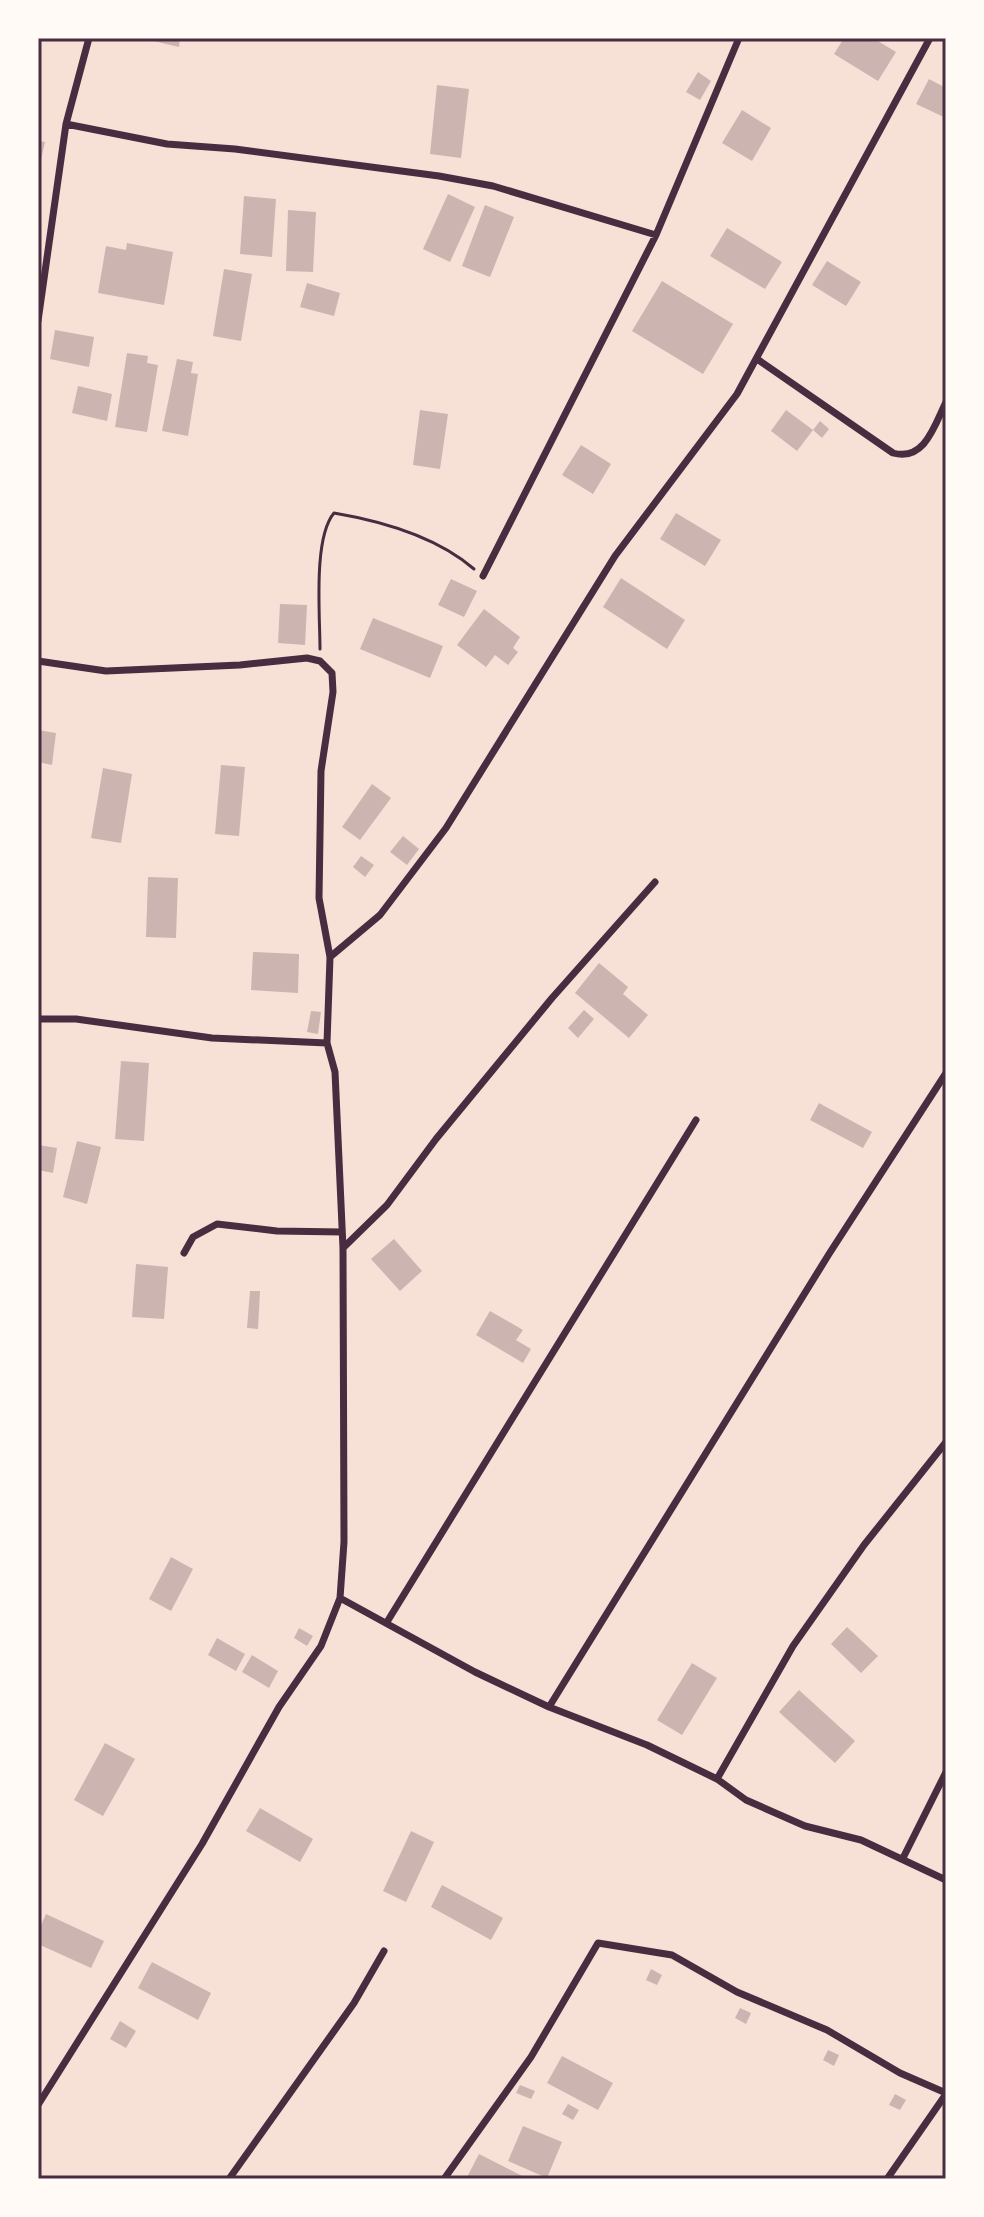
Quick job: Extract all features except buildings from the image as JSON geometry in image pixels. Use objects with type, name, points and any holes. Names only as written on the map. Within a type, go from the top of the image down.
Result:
[{"type":"street","points":[[38,321],[66,124],[89,38]]},
{"type":"street","points":[[483,576],[656,235],[739,38]]},
{"type":"street","points":[[330,957],[380,915],[446,828],[606,570],[737,394],[930,38]]},
{"type":"street","points":[[66,124],[167,144],[235,149],[493,186],[656,235]]},
{"type":"street","points":[[757,359],[893,453],[903,456],[919,449],[930,437],[946,402]]},
{"type":"street","points":[[38,661],[106,671],[240,665],[307,658],[320,661],[332,673],[333,692],[321,771],[319,898],[330,957],[327,1043],[335,1072],[343,1248],[344,1542],[340,1598],[321,1646],[279,1707],[202,1844],[38,2105]]},
{"type":"street","points":[[343,1248],[387,1205],[436,1139],[552,998],[655,882]]},
{"type":"street","points":[[38,1019],[76,1019],[212,1038],[327,1043]]},
{"type":"street","points":[[549,1707],[829,1254],[946,1073]]},
{"type":"street","points":[[387,1622],[696,1120]]},
{"type":"street","points":[[184,1253],[193,1237],[217,1224],[277,1231],[342,1232]]},
{"type":"street","points":[[717,1779],[793,1646],[864,1545],[946,1442]]},
{"type":"street","points":[[340,1598],[475,1672],[549,1707],[647,1745],[717,1779],[746,1800],[805,1826],[861,1840],[946,1880]]},
{"type":"street","points":[[903,1858],[946,1772]]},
{"type":"street","points":[[444,2179],[531,2057],[598,1943],[672,1955],[737,1992],[827,2030],[900,2073],[946,2094],[887,2179]]},
{"type":"street","points":[[229,2179],[354,2003],[384,1951]]},
{"type":"path","points":[[320,661],[322,546],[327,521],[334,513],[371,519],[399,529],[462,558],[483,576]]}]
